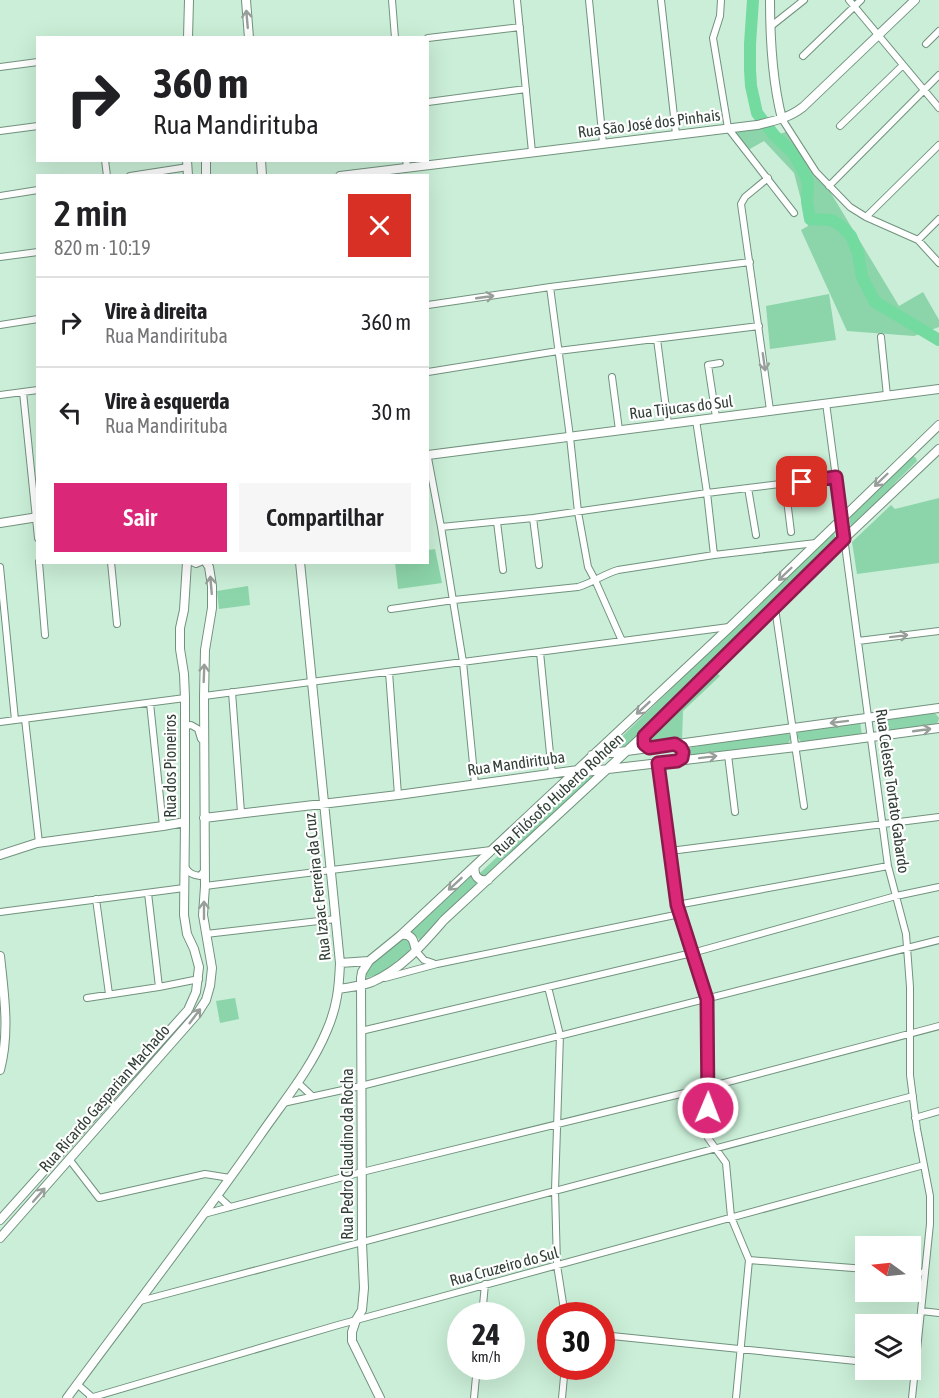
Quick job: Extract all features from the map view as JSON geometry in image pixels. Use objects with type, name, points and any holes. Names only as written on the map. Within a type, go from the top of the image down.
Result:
[{"type":"street","points":[[188,36],[189,0]]},
{"type":"street","points":[[246,0],[249,36]]},
{"type":"street","points":[[392,0],[395,36]]},
{"type":"street","points":[[517,0],[532,152]]},
{"type":"street","points":[[589,0],[603,143]]},
{"type":"street","points":[[661,0],[676,134]]},
{"type":"street","points":[[721,0],[720,16],[713,38],[728,128],[794,213]]},
{"type":"street","points":[[770,0],[771,61],[782,119],[816,172],[850,207],[866,217],[918,240],[939,264]]},
{"type":"street","points":[[770,27],[804,0]]},
{"type":"street","points":[[849,0],[939,108]]},
{"type":"street","points":[[803,56],[861,0]]},
{"type":"street","name":"Rua São José dos Pinhais","points":[[429,162],[758,125],[782,119],[793,115],[802,107],[915,0]]},
{"type":"street","points":[[429,38],[520,27]]},
{"type":"street","points":[[926,44],[939,31]]},
{"type":"street","points":[[0,67],[36,62]]},
{"type":"street","points":[[840,126],[903,65]]},
{"type":"street","points":[[829,186],[939,75]]},
{"type":"street","points":[[429,102],[526,89]]},
{"type":"street","points":[[0,131],[36,126]]},
{"type":"street","points":[[866,217],[939,145]]},
{"type":"street","name":"Rua São José dos Pinhais","points":[[351,174],[427,162]]},
{"type":"street","points":[[144,174],[188,168]]},
{"type":"street","points":[[768,178],[742,201],[770,410]]},
{"type":"street","points":[[0,196],[36,190]]},
{"type":"street","points":[[918,240],[939,219]]},
{"type":"street","points":[[0,257],[36,252]]},
{"type":"street","points":[[429,305],[750,262]]},
{"type":"street","points":[[550,287],[578,512],[588,567],[622,641]]},
{"type":"street","points":[[0,325],[36,319]]},
{"type":"street","points":[[429,372],[558,351],[759,326]]},
{"type":"street","points":[[880,337],[887,396]]},
{"type":"street","points":[[657,339],[668,424]]},
{"type":"street","points":[[716,417],[708,365],[720,363]]},
{"type":"street","points":[[612,377],[619,430]]},
{"type":"street","name":"Rua Tijucas do Sul","points":[[429,457],[570,436],[939,389]]},
{"type":"street","points":[[0,395],[36,390]]},
{"type":"street","points":[[23,392],[36,508]]},
{"type":"street","name":"Rua Celeste Tortato Gabardo","points":[[826,403],[888,866],[906,934],[910,987],[910,1076],[915,1118],[930,1196],[930,1224],[921,1314]]},
{"type":"street","points":[[696,420],[714,555]]},
{"type":"street","name":"Rua Filósofo Huberto Rohden","points":[[369,961],[401,935],[578,770],[939,425]]},
{"type":"street","points":[[924,440],[924,445],[931,452],[938,450]]},
{"type":"street","name":"Rua Filósofo Huberto Rohden","points":[[339,990],[366,984],[396,967],[416,951],[444,920],[644,736],[938,450]]},
{"type":"street","points":[[909,454],[914,452],[919,454],[923,461],[921,466]]},
{"type":"street","points":[[429,462],[463,662],[475,784]]},
{"type":"street","points":[[441,527],[533,518],[836,477]]},
{"type":"street","points":[[785,484],[791,532]]},
{"type":"street","points":[[748,488],[756,535]]},
{"type":"street","points":[[0,523],[36,517]]},
{"type":"street","points":[[533,518],[539,565]]},
{"type":"street","points":[[497,522],[503,570]]},
{"type":"street","points":[[392,609],[578,587],[618,570],[714,555],[817,543]]},
{"type":"street","points":[[786,546],[797,549],[801,559]]},
{"type":"street","points":[[39,564],[45,635]]},
{"type":"street","points":[[111,564],[117,624]]},
{"type":"street","name":"Rua dos Pioneiros","points":[[187,564],[184,609],[180,628],[185,698],[184,915],[187,934],[199,967]]},
{"type":"street","name":"Rua dos Pioneiros","points":[[207,564],[212,586],[212,608],[205,650],[203,915],[212,968]]},
{"type":"street","name":"Rua Izaac Ferreira da Cruz","points":[[67,1398],[218,1196],[309,1065],[328,1029],[339,990],[340,963],[336,919],[300,564]]},
{"type":"street","points":[[0,567],[15,720]]},
{"type":"street","points":[[775,608],[804,806]]},
{"type":"street","points":[[204,696],[730,626]]},
{"type":"street","points":[[702,630],[714,633],[716,640]]},
{"type":"street","points":[[858,641],[939,631]]},
{"type":"street","points":[[540,652],[555,773],[564,776],[564,783]]},
{"type":"street","points":[[389,672],[399,795]]},
{"type":"street","points":[[232,692],[241,812]]},
{"type":"street","points":[[0,722],[185,698]]},
{"type":"street","points":[[150,703],[163,826]]},
{"type":"street","points":[[592,755],[939,708]]},
{"type":"street","points":[[25,719],[39,843]]},
{"type":"street","points":[[185,726],[191,725],[198,729],[201,735],[204,760]]},
{"type":"street","name":"Rua Mandirituba","points":[[204,818],[399,795],[578,770],[585,772],[939,728]]},
{"type":"street","points":[[644,736],[644,744],[651,748]]},
{"type":"street","points":[[675,744],[683,752],[682,758],[677,761]]},
{"type":"street","points":[[729,754],[735,812]]},
{"type":"street","points":[[658,763],[677,905],[707,999],[708,1138],[726,1163],[731,1217],[749,1260],[736,1398]]},
{"type":"street","points":[[670,852],[939,817]]},
{"type":"street","points":[[0,855],[39,843],[185,822]]},
{"type":"street","points":[[205,886],[492,849]]},
{"type":"street","points":[[472,852],[476,856],[474,872],[476,877],[488,880]]},
{"type":"street","points":[[677,905],[888,866]]},
{"type":"street","points":[[184,867],[194,875],[200,876],[204,871]]},
{"type":"street","points":[[361,1031],[692,952],[896,896],[939,887]]},
{"type":"street","points":[[0,912],[184,888]]},
{"type":"street","points":[[148,893],[159,987]]},
{"type":"street","points":[[96,899],[109,994]]},
{"type":"street","points":[[366,984],[436,964],[680,914]]},
{"type":"street","points":[[206,934],[336,919]]},
{"type":"street","points":[[401,935],[411,937],[416,951],[423,960],[436,964]]},
{"type":"street","points":[[283,1103],[361,1086],[939,940]]},
{"type":"street","points":[[0,956],[6,1018],[4,1056],[0,1070]]},
{"type":"street","points":[[340,963],[369,961]]},
{"type":"street","name":"Rua Pedro Claudino da Rocha","points":[[369,961],[362,972],[366,984],[361,1031],[364,1288],[362,1310],[352,1332],[352,1341],[376,1397]]},
{"type":"street","name":"Rua Ricardo Gasparian Machado","points":[[0,1220],[188,1010],[196,992],[199,967]]},
{"type":"street","name":"Rua Ricardo Gasparian Machado","points":[[0,1238],[198,1014],[206,1000],[212,968]]},
{"type":"street","points":[[87,998],[199,979]]},
{"type":"street","points":[[548,987],[560,1035],[555,1190],[557,1265],[563,1302]]},
{"type":"street","points":[[203,1215],[362,1172],[939,1026]]},
{"type":"street","points":[[297,1082],[312,1096]]},
{"type":"street","points":[[140,1301],[912,1096]]},
{"type":"street","points":[[915,1118],[939,1111]]},
{"type":"street","points":[[69,1159],[99,1198],[204,1174],[230,1178]]},
{"type":"street","name":"Rua Cruzeiro do Sul","points":[[77,1384],[91,1398],[356,1320],[924,1165]]},
{"type":"street","points":[[218,1196],[230,1207]]},
{"type":"street","points":[[749,1260],[855,1268]]},
{"type":"street","points":[[921,1273],[925,1273]]},
{"type":"street","points":[[483,1302],[485,1284]]},
{"type":"street","points":[[921,1311],[939,1312]]},
{"type":"street","points":[[615,1336],[855,1361]]},
{"type":"street","points":[[474,1398],[476,1380]]},
{"type":"street","points":[[562,1398],[564,1380]]},
{"type":"street","name":"Rua Celeste Tortato Gabardo","points":[[912,1398],[913,1380]]},
{"type":"street","points":[[116,1390],[119,1398]]},
{"type":"green space","points":[[765,126],[772,137],[788,131],[814,165],[899,306],[923,292],[939,320],[939,327],[914,336],[847,331],[801,230],[808,226],[794,173],[764,141],[748,150],[734,130]]},
{"type":"green space","points":[[829,294],[836,340],[770,349],[766,306]]},
{"type":"green space","points":[[913,456],[917,461],[851,528],[849,517]]},
{"type":"green space","points":[[939,498],[939,563],[857,574],[852,542],[891,505],[895,509]]},
{"type":"green space","points":[[834,531],[836,542],[623,750],[608,750]]},
{"type":"green space","points":[[435,549],[442,583],[398,589],[395,564],[429,564],[429,550]]},
{"type":"green space","points":[[248,586],[250,605],[219,609],[217,591]]},
{"type":"green space","points":[[716,672],[720,676],[683,711],[682,740],[651,744],[647,740]]},
{"type":"green space","points":[[934,712],[939,718],[935,725],[878,733],[876,720]]},
{"type":"green space","points":[[860,722],[862,735],[802,743],[797,737],[798,731]]},
{"type":"green space","points":[[787,732],[790,740],[787,745],[728,753],[689,755],[688,748]]},
{"type":"green space","points":[[597,775],[484,878],[479,874],[498,856],[498,851],[580,777]]},
{"type":"green space","points":[[472,875],[478,884],[422,942],[411,932]]},
{"type":"green space","points":[[404,939],[410,942],[411,950],[382,972],[362,978],[363,972]]},
{"type":"green space","points":[[235,998],[239,1019],[220,1023],[216,1001]]},
{"type":"waterway","points":[[753,0],[750,70],[757,113],[774,135],[793,153],[801,167],[808,182],[807,202],[810,219],[831,220],[840,225],[851,236],[858,253],[862,277],[875,302],[939,340]]},
{"type":"route","points":[[708,1108],[707,999],[677,905],[658,763],[680,760],[683,752],[680,746],[675,744],[649,748],[644,744],[643,738],[844,539],[836,477],[802,482]]}]
